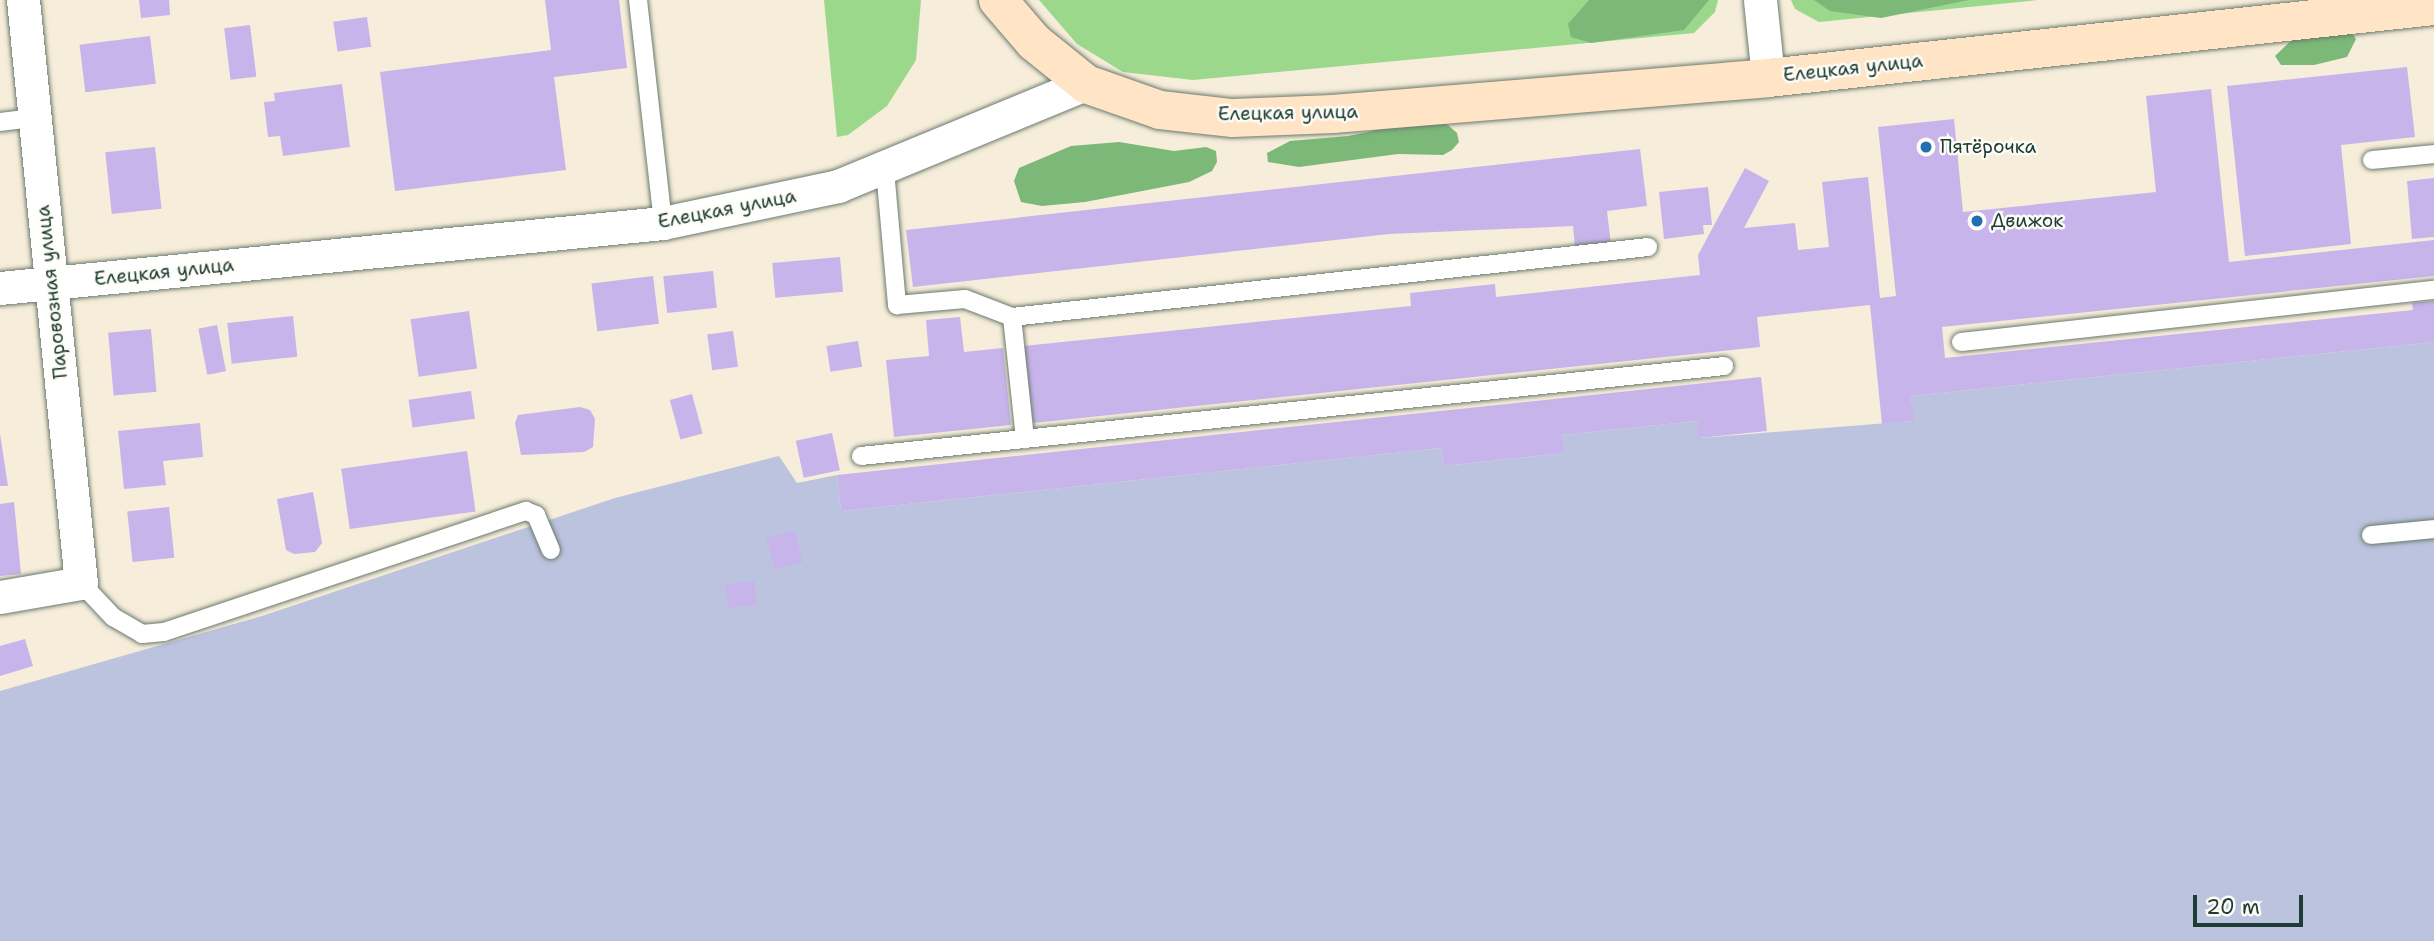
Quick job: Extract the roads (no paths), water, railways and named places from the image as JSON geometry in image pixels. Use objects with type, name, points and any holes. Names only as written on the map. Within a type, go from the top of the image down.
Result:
[{"type":"main road","points":[[998,0],[1034,43],[1086,84]]},
{"type":"main road","name":"Елецкая улица","points":[[1086,84],[1160,110],[1233,118],[1333,114],[1768,78],[2434,6]]},
{"type":"street","name":"Паровозная улица","points":[[23,0],[81,583]]},
{"type":"street","points":[[1760,0],[1768,78]]},
{"type":"street","name":"Елецкая улица","points":[[0,288],[663,223],[788,198],[885,170],[1086,84]]},
{"type":"street","points":[[0,597],[81,583]]},
{"type":"lane","points":[[638,0],[663,223]]},
{"type":"lane","points":[[0,122],[34,118]]},
{"type":"lane","points":[[2372,160],[2434,153]]},
{"type":"lane","points":[[885,170],[897,305],[965,299],[1012,317],[1648,247]]},
{"type":"lane","points":[[1961,342],[2434,290]]},
{"type":"lane","points":[[1012,317],[1025,439]]},
{"type":"lane","points":[[861,456],[1724,366]]},
{"type":"lane","points":[[81,583],[113,617],[142,634],[164,632],[526,511],[536,515],[551,550]]},
{"type":"lane","points":[[2371,535],[2434,529]]},
{"type":"place","name":"Пятёрочка","points":[[1926,147]]},
{"type":"place","name":"Движок","points":[[1977,221]]}]
